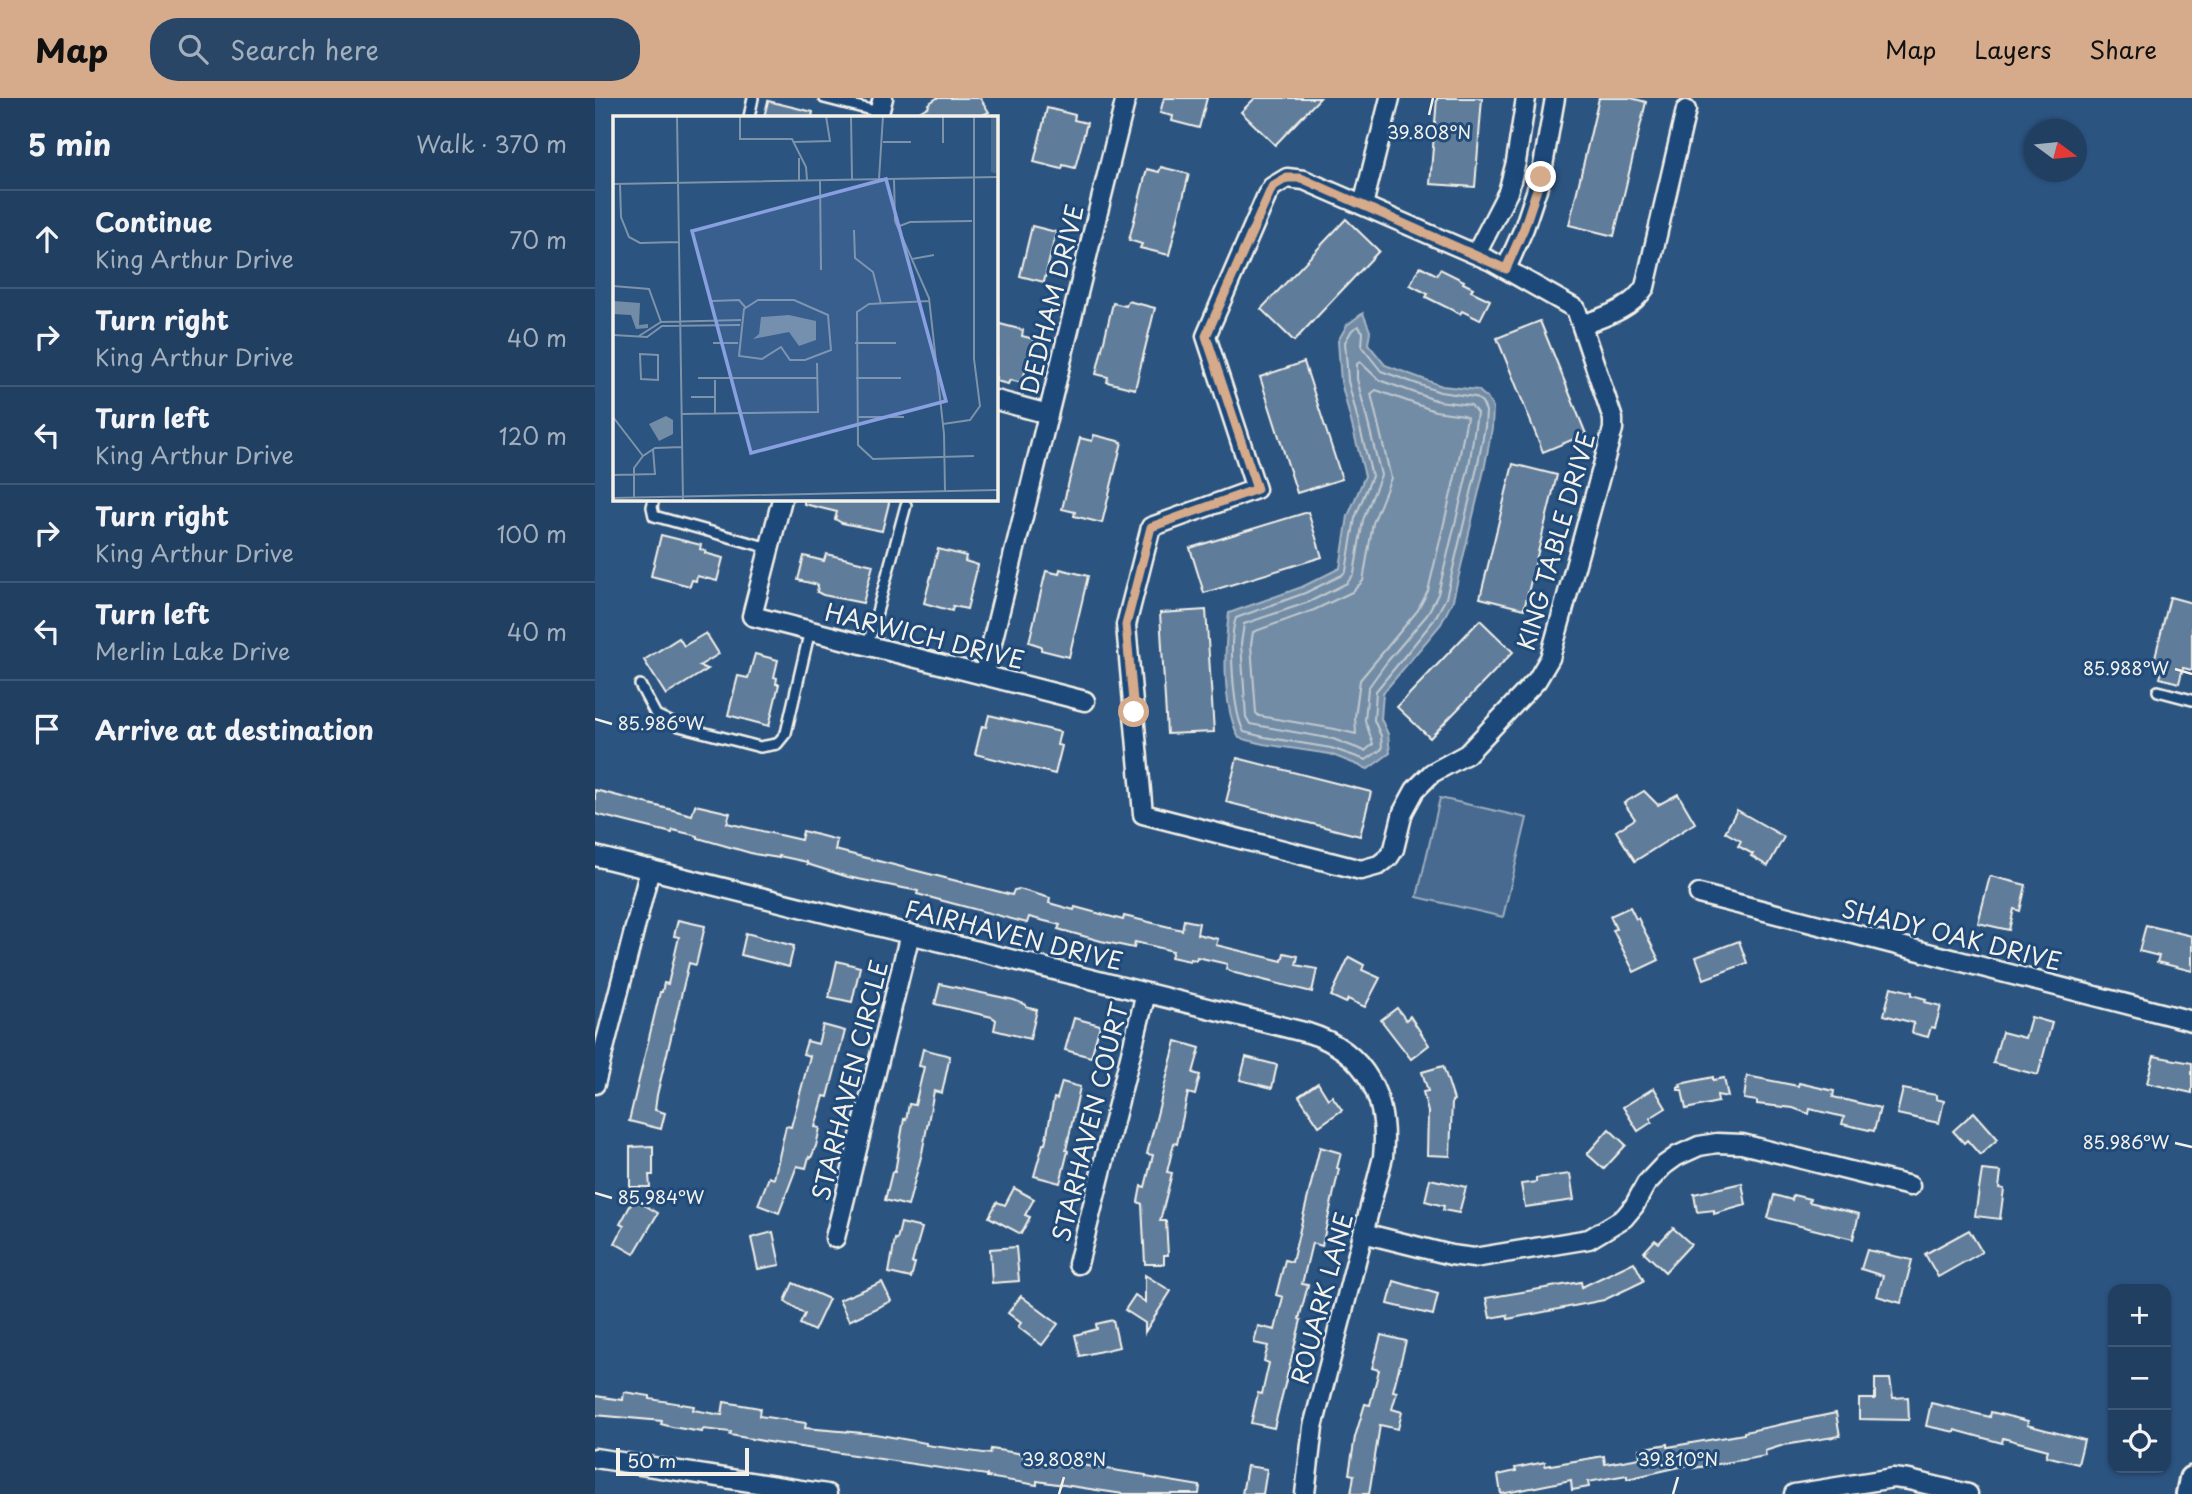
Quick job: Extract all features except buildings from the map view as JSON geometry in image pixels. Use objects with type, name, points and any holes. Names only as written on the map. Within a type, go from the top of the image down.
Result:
[{"type":"main road","points":[[2189,1494],[2192,1479]]},
{"type":"street","points":[[1363,205],[1390,98]]},
{"type":"street","points":[[1491,261],[1516,162],[1526,98]]},
{"type":"street","points":[[1491,261],[1524,228],[1541,177],[1555,98]]},
{"type":"street","name":"DEDHAM DRIVE","points":[[984,675],[1121,99]]},
{"type":"street","points":[[1581,325],[1623,309],[1637,299],[1645,287],[1686,110]]},
{"type":"street","name":"KING TABLE DRIVE","points":[[1297,178],[1491,261],[1576,309],[1613,419],[1613,429],[1551,658],[1537,680],[1467,754],[1432,773],[1415,790],[1403,812],[1391,855],[1379,866],[1361,870],[1143,814],[1126,625],[1151,527],[1257,489],[1206,336],[1267,195],[1279,181],[1297,178]]},
{"type":"street","points":[[997,400],[1048,414]]},
{"type":"street","points":[[769,548],[782,500]]},
{"type":"street","name":"HARWICH DRIVE","points":[[769,548],[752,616],[1085,701]]},
{"type":"street","name":"FAIRHAVEN DRIVE","points":[[595,856],[1308,1033],[1347,1053],[1367,1074],[1384,1114]]},
{"type":"street","points":[[595,1084],[650,869]]},
{"type":"street","name":"SHADY OAK DRIVE","points":[[1699,894],[2192,1021]]},
{"type":"street","name":"STARHAVEN CIRCLE","points":[[835,1238],[911,934]]},
{"type":"street","name":"STARHAVEN COURT","points":[[1078,1264],[1146,993]]},
{"type":"street","name":"ROUARK LANE","points":[[1305,1494],[1313,1427],[1383,1157],[1384,1114]]},
{"type":"street","points":[[1363,1233],[1451,1255],[1474,1258],[1589,1239],[1624,1218],[1646,1184],[1663,1166],[1692,1149],[1717,1143],[1742,1144],[1910,1186]]},
{"type":"street","points":[[595,1458],[827,1494]]},
{"type":"street","points":[[1794,1494],[1852,1489],[1878,1479],[1904,1479],[1968,1494]]},
{"type":"lane","points":[[749,116],[753,98]]},
{"type":"lane","points":[[824,98],[880,109]]},
{"type":"lane","points":[[654,500],[654,516],[769,548]]},
{"type":"lane","points":[[868,645],[907,505]]},
{"type":"lane","points":[[640,685],[656,715],[679,726],[760,747],[777,744],[786,733],[810,631]]},
{"type":"lane","points":[[2158,691],[2192,700]]},
{"type":"shaded area","points":[[1440,798],[1527,818],[1503,917],[1417,897]]},
{"type":"water","points":[[1363,313],[1370,331],[1368,344],[1385,365],[1442,386],[1478,390],[1493,408],[1484,470],[1453,600],[1441,624],[1383,693],[1381,719],[1388,734],[1390,753],[1368,769],[1330,754],[1239,738],[1233,725],[1227,694],[1225,660],[1229,613],[1302,587],[1340,568],[1348,516],[1365,476],[1341,382],[1338,341],[1347,325]]},
{"type":"route","points":[[1134,712],[1126,625],[1151,527],[1257,489],[1206,336],[1272,187],[1287,178],[1301,178],[1506,269],[1524,228],[1541,177]]}]
